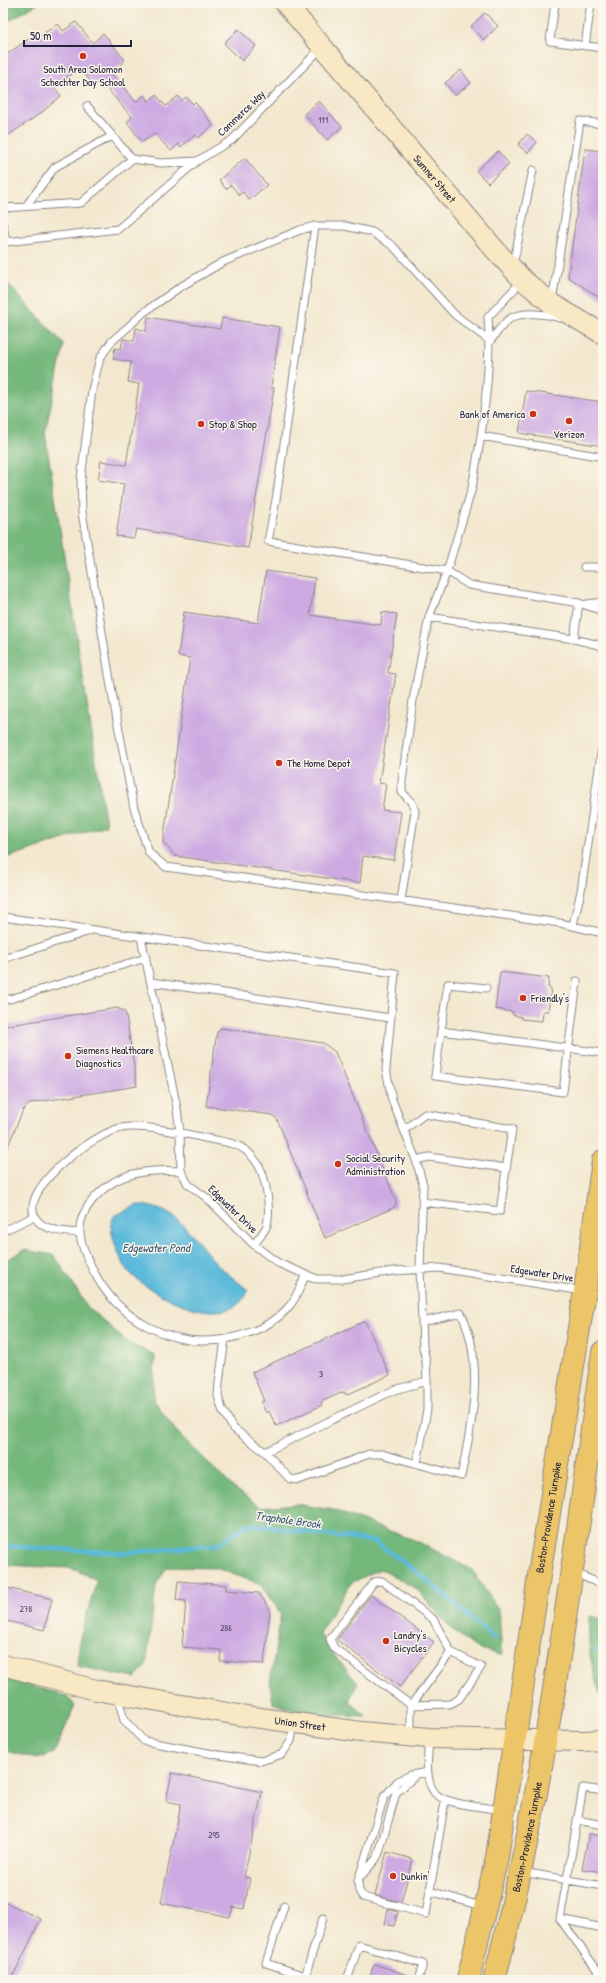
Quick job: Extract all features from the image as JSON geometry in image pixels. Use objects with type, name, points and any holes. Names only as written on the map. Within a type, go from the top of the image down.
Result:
[{"type":"main road","name":"Sumner Street","points":[[285,3],[497,252],[518,274],[552,304],[603,334]]},
{"type":"main road","name":"Boston-Providence Turnpike","points":[[468,1980],[493,1873],[504,1810],[585,1291],[603,1161]]},
{"type":"main road","name":"Boston-Providence Turnpike","points":[[494,1980],[521,1871],[545,1740],[571,1571],[596,1450],[603,1352]]},
{"type":"main road","name":"Union Street","points":[[3,1665],[96,1690],[239,1715],[361,1732],[420,1737],[514,1740],[603,1740]]},
{"type":"lane","points":[[555,3],[550,41],[603,48]]},
{"type":"lane","points":[[586,46],[591,3]]},
{"type":"lane","name":"Commerce Way","points":[[3,225],[6,242],[118,229],[197,162],[232,140],[323,46]]},
{"type":"lane","points":[[87,106],[132,158],[161,163],[197,162]]},
{"type":"lane","points":[[552,304],[580,121],[603,124]]},
{"type":"lane","points":[[26,206],[55,167],[112,136]]},
{"type":"lane","points":[[3,208],[81,203],[132,158]]},
{"type":"lane","points":[[402,900],[415,811],[412,803],[402,792],[402,781],[413,700],[429,617],[447,571],[472,488],[485,406],[490,341],[488,317],[518,274],[533,170]]},
{"type":"lane","points":[[490,341],[455,316],[393,246],[372,232],[345,226],[315,226],[300,230],[223,262],[180,287],[143,313],[112,341],[100,358],[92,390],[81,479],[82,512],[114,704],[134,808],[149,853],[166,867],[573,925],[603,933]]},
{"type":"lane","points":[[315,226],[276,500],[268,541],[447,571],[469,586],[587,604],[603,602]]},
{"type":"lane","points":[[490,341],[510,319],[518,315],[549,315],[585,324]]},
{"type":"lane","points":[[480,436],[603,457]]},
{"type":"lane","points":[[584,567],[603,567]]},
{"type":"lane","points":[[574,639],[579,603]]},
{"type":"lane","points":[[587,604],[603,611]]},
{"type":"lane","points":[[429,617],[574,639],[599,645],[603,648]]},
{"type":"lane","points":[[573,925],[581,892],[603,741]]},
{"type":"lane","points":[[3,917],[395,973],[386,1069],[392,1100],[416,1160],[423,1185],[420,1268],[422,1322],[427,1380],[427,1410],[417,1463]]},
{"type":"lane","points":[[3,959],[93,930]]},
{"type":"lane","points":[[141,937],[177,1108],[180,1133],[181,1171],[146,1172],[124,1176],[95,1197],[83,1214],[80,1233],[86,1258],[99,1283],[108,1295],[135,1319],[157,1332],[177,1338],[197,1341],[225,1339],[250,1334],[280,1316],[292,1303],[306,1275]]},
{"type":"lane","points":[[3,999],[10,999],[146,958]]},
{"type":"lane","points":[[486,988],[448,984],[434,1076],[562,1092],[577,981]]},
{"type":"lane","points":[[151,982],[390,1018]]},
{"type":"lane","points":[[441,1031],[603,1053]]},
{"type":"lane","points":[[404,1130],[425,1114],[512,1129],[500,1211],[422,1202]]},
{"type":"lane","points":[[80,1233],[60,1232],[51,1228],[35,1216],[33,1208],[36,1197],[50,1176],[73,1154],[101,1135],[122,1128],[148,1128],[242,1146],[255,1159],[263,1174],[268,1204],[267,1225],[254,1245]]},
{"type":"lane","points":[[416,1160],[429,1157],[506,1168]]},
{"type":"lane","name":"Edgewater Drive","points":[[181,1171],[188,1184],[207,1198],[254,1245],[278,1263],[317,1279],[342,1279],[420,1268],[439,1268],[585,1291]]},
{"type":"lane","points":[[3,1231],[35,1216]]},
{"type":"lane","points":[[225,1339],[218,1396],[222,1409],[233,1428],[265,1452],[290,1479],[299,1480],[369,1454],[382,1454],[461,1476],[472,1429],[474,1381],[467,1324],[461,1313],[422,1322]]},
{"type":"lane","points":[[265,1452],[394,1390],[427,1380]]},
{"type":"lane","points":[[571,1571],[603,1585]]},
{"type":"lane","points":[[411,1705],[450,1704],[459,1700],[481,1667],[451,1652],[433,1619],[382,1581],[374,1582],[330,1639],[334,1648],[411,1705],[428,1772],[428,1780],[434,1793],[445,1801],[504,1810]]},
{"type":"lane","points":[[411,1705],[451,1652]]},
{"type":"lane","points":[[117,1693],[124,1720],[144,1741],[219,1755],[261,1761],[282,1754],[291,1741],[295,1722]]},
{"type":"lane","points":[[428,1772],[411,1775],[398,1781],[384,1797],[358,1881],[359,1891],[363,1897],[426,1914],[445,1801]]},
{"type":"lane","points":[[358,1881],[376,1859],[396,1793],[412,1778],[428,1772]]},
{"type":"lane","points":[[603,1791],[583,1788],[560,1919],[603,1978]]},
{"type":"lane","points":[[577,1820],[603,1825]]},
{"type":"lane","points":[[521,1871],[603,1886]]},
{"type":"lane","points":[[430,1891],[485,1907]]},
{"type":"lane","points":[[284,1906],[266,1963],[304,1978],[322,1918]]},
{"type":"lane","points":[[560,1919],[603,1928]]},
{"type":"lane","points":[[347,1980],[358,1945],[423,1964],[418,1980]]},
{"type":"green space","points":[[3,3],[39,3],[3,24]]},
{"type":"green space","points":[[3,279],[64,344],[45,433],[106,825],[3,859]]},
{"type":"green space","points":[[24,1250],[54,1255],[87,1306],[128,1343],[155,1355],[153,1400],[176,1431],[235,1489],[261,1507],[295,1504],[333,1510],[417,1541],[472,1570],[499,1611],[502,1656],[475,1647],[450,1628],[417,1589],[380,1569],[351,1583],[319,1633],[337,1659],[358,1682],[349,1701],[366,1716],[304,1714],[273,1703],[270,1682],[281,1614],[260,1584],[216,1568],[167,1567],[156,1586],[146,1667],[135,1678],[77,1666],[80,1638],[97,1580],[71,1568],[3,1565],[3,1262]]},
{"type":"green space","points":[[589,1616],[603,1619],[603,1703],[591,1660]]},
{"type":"green space","points":[[3,1678],[67,1696],[75,1706],[54,1753],[37,1759],[3,1750]]},
{"type":"water","name":"Edgewater Pond","points":[[137,1205],[152,1207],[165,1212],[186,1227],[212,1259],[248,1290],[239,1303],[225,1310],[209,1311],[190,1307],[154,1291],[140,1282],[129,1272],[117,1251],[111,1224],[114,1216]]},
{"type":"building","points":[[485,13],[498,26],[484,40],[471,26]]},
{"type":"building","points":[[76,22],[93,43],[103,33],[125,60],[112,74],[136,102],[144,95],[149,101],[156,95],[166,106],[178,96],[182,101],[186,97],[193,104],[195,102],[213,125],[198,138],[195,135],[181,147],[179,144],[171,151],[155,134],[142,142],[127,122],[132,117],[100,81],[94,86],[80,68],[54,87],[61,96],[41,113],[3,139],[3,57],[33,36],[35,39],[58,24],[63,31]]},
{"type":"building","points":[[238,29],[256,46],[242,61],[224,43]]},
{"type":"building","points":[[461,70],[471,83],[455,95],[445,83]]},
{"type":"building","points":[[319,101],[342,127],[327,140],[304,114]]},
{"type":"building","points":[[527,134],[537,142],[528,153],[518,145]]},
{"type":"building","points":[[585,149],[603,151],[603,300],[568,277]]},
{"type":"building","points":[[498,151],[509,164],[488,183],[476,171]]},
{"type":"building","points":[[245,158],[267,185],[249,200],[243,192],[239,195],[231,185],[226,189],[219,180]]},
{"type":"building","name":"Stop & Shop","points":[[148,317],[220,329],[222,318],[280,327],[271,387],[274,388],[248,548],[136,529],[134,538],[116,536],[124,484],[98,480],[101,461],[126,465],[139,384],[128,382],[131,362],[113,359],[115,348],[121,349],[123,339],[134,341],[136,328],[146,331]]},
{"type":"building","points":[[526,391],[603,402],[603,446],[519,433]]},
{"type":"building","name":"The Home Depot","points":[[266,571],[315,578],[310,615],[381,625],[382,612],[397,614],[388,673],[396,674],[379,783],[386,784],[382,810],[401,812],[394,860],[363,856],[360,883],[175,856],[163,842],[190,658],[178,656],[184,612],[258,623]]},
{"type":"building","name":"Friendly's","points":[[500,972],[549,978],[548,987],[551,988],[548,1011],[543,1011],[542,1021],[521,1019],[521,1017],[513,1015],[513,1012],[495,1009]]},
{"type":"building","name":"Siemens Healthcare Diagnostics","points":[[117,1008],[124,1011],[126,1015],[137,1086],[31,1103],[23,1110],[3,1158],[3,1026]]},
{"type":"building","name":"Social Security Administration","points":[[221,1028],[323,1043],[335,1052],[396,1201],[395,1207],[325,1238],[277,1119],[272,1115],[206,1106],[217,1032]]},
{"type":"building","points":[[365,1321],[390,1375],[346,1395],[345,1392],[341,1393],[321,1402],[322,1405],[276,1426],[269,1411],[266,1413],[261,1402],[264,1401],[252,1372]]},
{"type":"building","points":[[178,1581],[226,1585],[226,1590],[259,1593],[270,1610],[264,1664],[220,1661],[221,1650],[182,1647],[186,1601],[176,1600]]},
{"type":"building","points":[[3,1587],[52,1599],[44,1630],[3,1620]]},
{"type":"building","name":"Landry's Bicycles","points":[[371,1595],[434,1642],[400,1687],[337,1640]]},
{"type":"building","points":[[172,1773],[262,1792],[244,1877],[250,1878],[244,1909],[233,1907],[230,1917],[161,1903],[181,1804],[166,1801]]},
{"type":"building","points":[[589,1834],[603,1836],[603,1872],[582,1869]]},
{"type":"building","name":"Dunkin'","points":[[387,1852],[413,1859],[401,1902],[375,1895]]},
{"type":"building","points":[[3,1901],[41,1919],[11,1980],[3,1980]]},
{"type":"building","points":[[388,1909],[398,1912],[394,1926],[385,1924]]},
{"type":"building","points":[[374,1964],[414,1977],[413,1980],[369,1980]]},
{"type":"waterway","name":"Traphole Brook","points":[[3,1546],[123,1553],[217,1545],[248,1524],[376,1542],[422,1576],[494,1638]]},
{"type":"waterway","name":"Traphole Brook","points":[[597,1650],[603,1650]]},
{"type":"place","name":"South Area Solomon Schechter Day School","points":[[83,56]]},
{"type":"place","name":"Bank of America","points":[[533,414]]},
{"type":"place","name":"Verizon","points":[[569,421]]},
{"type":"place","name":"Stop & Shop","points":[[201,424]]},
{"type":"place","name":"The Home Depot","points":[[279,763]]},
{"type":"place","name":"Friendly's","points":[[523,998]]},
{"type":"place","name":"Siemens Healthcare Diagnostics","points":[[68,1056]]},
{"type":"place","name":"Social Security Administration","points":[[338,1164]]},
{"type":"place","name":"Landry's Bicycles","points":[[386,1641]]},
{"type":"place","name":"Dunkin'","points":[[393,1876]]}]
